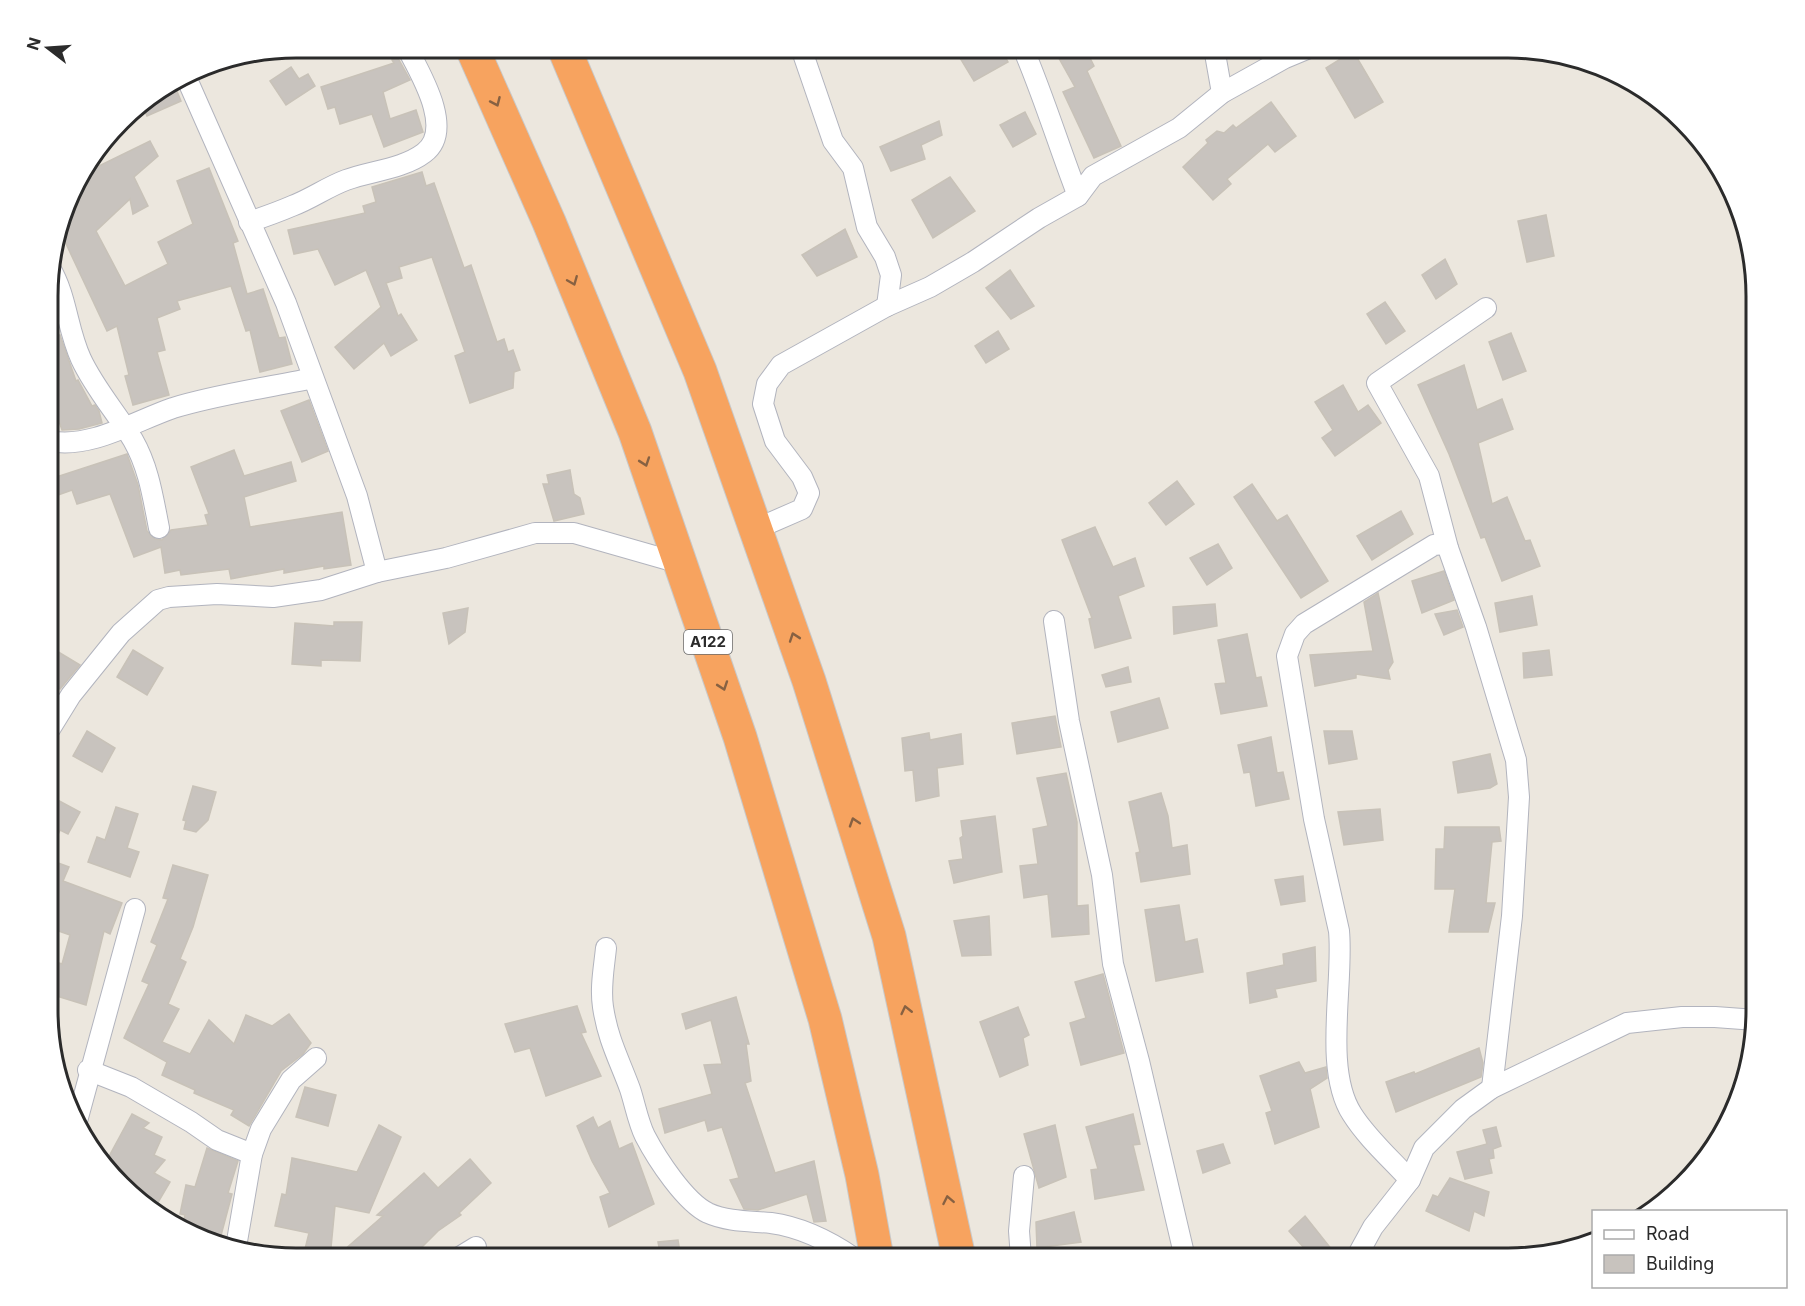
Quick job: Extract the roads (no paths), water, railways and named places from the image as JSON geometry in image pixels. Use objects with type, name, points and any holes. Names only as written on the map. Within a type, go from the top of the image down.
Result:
[{"type":"highway","name":"A122","points":[[476,58],[549,222],[635,432],[740,737],[825,1018],[862,1175],[861,1248]]},
{"type":"highway","points":[[568,58],[700,371],[809,681],[889,936],[957,1248]]},
{"type":"street","points":[[249,222],[293,206],[344,180],[414,159],[430,146],[436,117],[430,93],[412,58]]},
{"type":"street","points":[[804,58],[833,141],[853,168],[867,227],[888,266],[891,287],[887,306]]},
{"type":"street","points":[[1027,58],[1043,94],[1058,144],[1078,196]]},
{"type":"street","points":[[1216,58],[1222,93]]},
{"type":"street","points":[[756,529],[802,509],[809,493],[802,477],[775,441],[766,420],[763,404],[767,384],[781,365],[887,306],[930,287],[1078,196],[1093,176],[1179,128],[1222,93],[1285,58]]},
{"type":"street","points":[[189,84],[286,303],[357,496],[377,572]]},
{"type":"street","points":[[59,282],[79,356],[92,383],[132,440],[149,478],[159,528]]},
{"type":"street","points":[[1486,308],[1377,383],[1429,476],[1448,548],[1512,741],[1518,778],[1512,916],[1492,1088]]},
{"type":"street","points":[[58,442],[68,444],[123,428],[174,408],[313,378]]},
{"type":"street","points":[[58,716],[71,695],[121,633],[158,600],[169,597],[217,594],[273,597],[321,590],[377,572],[446,558],[535,533],[574,533],[679,563]]},
{"type":"street","points":[[1410,1180],[1352,1114],[1345,1098],[1337,1044],[1339,930],[1314,819],[1287,656],[1295,634],[1304,624],[1434,545],[1442,544],[1448,548]]},
{"type":"street","points":[[1054,621],[1069,721],[1102,875],[1113,964],[1139,1061],[1183,1248]]},
{"type":"street","points":[[80,1108],[88,1071],[135,909]]},
{"type":"street","points":[[606,948],[602,983],[603,1006],[613,1051],[629,1087],[644,1135],[667,1171],[687,1196],[706,1212],[724,1219],[773,1223],[807,1231],[853,1248]]},
{"type":"street","points":[[1361,1248],[1373,1227],[1410,1180],[1424,1148],[1463,1109],[1492,1088],[1627,1023],[1650,1019],[1715,1017],[1746,1019]]},
{"type":"street","points":[[238,1240],[252,1154],[261,1129],[291,1080],[316,1058]]},
{"type":"street","points":[[88,1071],[131,1087],[217,1140],[252,1154]]},
{"type":"street","points":[[1020,1248],[1019,1231],[1024,1176]]}]
